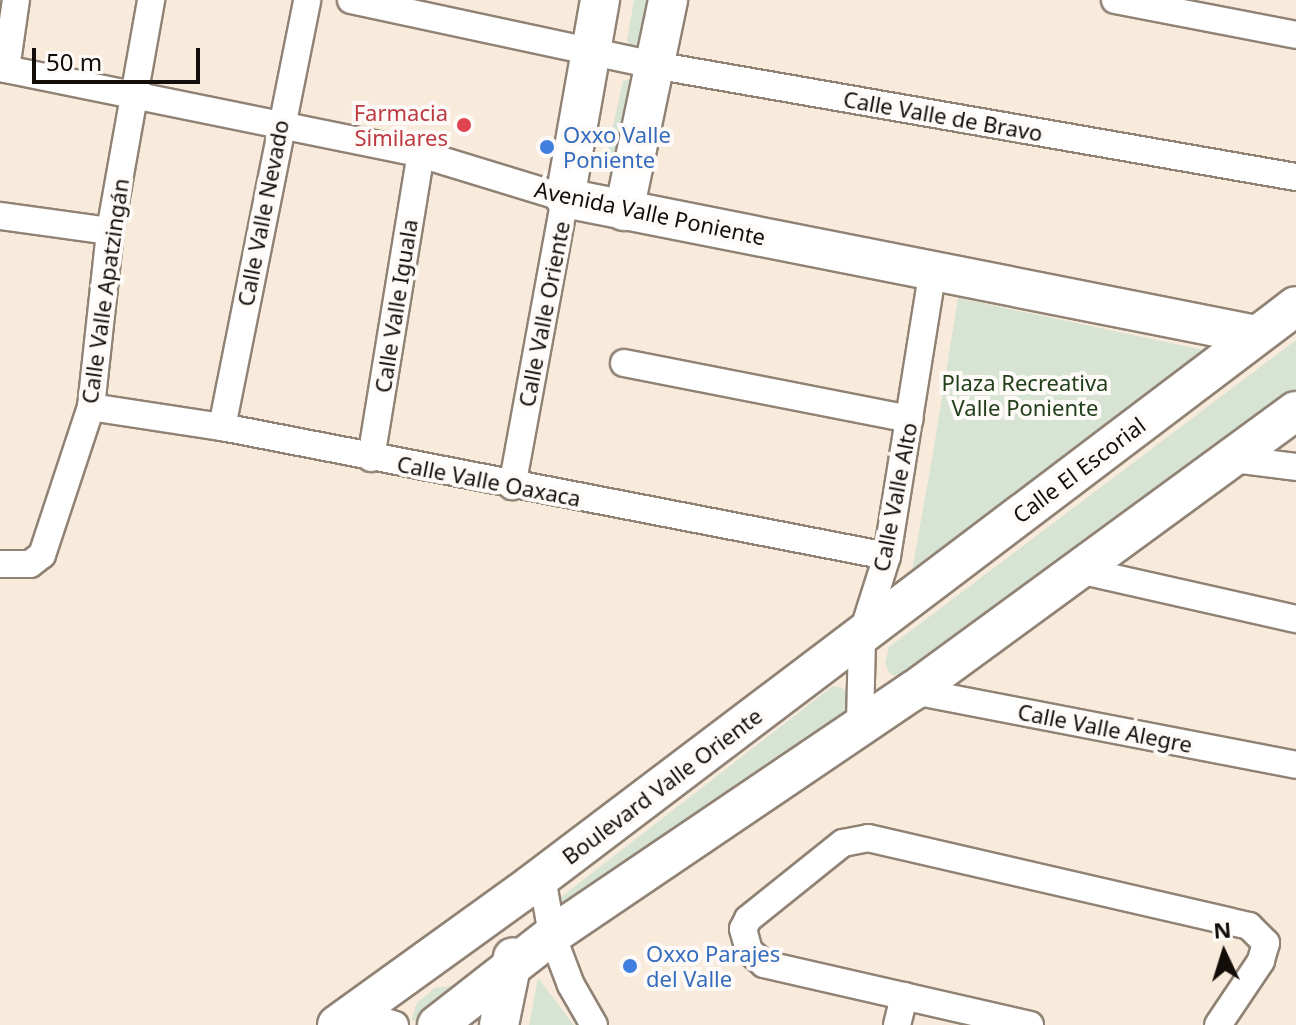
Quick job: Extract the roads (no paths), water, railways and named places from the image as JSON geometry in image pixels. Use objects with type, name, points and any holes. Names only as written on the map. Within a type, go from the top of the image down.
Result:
[{"type":"street","points":[[3,68],[16,0]]},
{"type":"street","name":"Calle Valle Apatzingán","points":[[11,564],[42,555],[91,407],[110,231],[151,0]]},
{"type":"street","name":"Calle Valle Nevado","points":[[222,427],[279,125],[307,0]]},
{"type":"street","name":"Calle Valle de Bravo","points":[[351,0],[448,10],[654,65],[1296,177]]},
{"type":"street","name":"Calle Valle Oriente","points":[[512,486],[600,0]]},
{"type":"street","points":[[624,211],[668,0]]},
{"type":"street","points":[[1115,0],[1296,35]]},
{"type":"street","name":"Avenida Valle Poniente","points":[[3,68],[134,98],[421,154],[565,198],[624,211],[933,269],[1256,335]]},
{"type":"street","name":"Calle Valle Iguala","points":[[371,458],[421,154]]},
{"type":"street","points":[[0,216],[110,231]]},
{"type":"street","name":"Calle Valle Alto","points":[[860,725],[862,635],[887,556],[933,269]]},
{"type":"street","name":"Calle El Escorial","points":[[862,635],[1296,306]]},
{"type":"street","points":[[624,363],[910,419]]},
{"type":"street","name":"Calle Valle Oaxaca","points":[[91,407],[222,427],[512,486],[887,556]]},
{"type":"street","points":[[437,1025],[552,935],[913,691],[1074,569],[1233,459],[1296,411]]},
{"type":"street","points":[[1233,459],[1296,467]]},
{"type":"street","points":[[1074,569],[1296,619]]},
{"type":"street","name":"Boulevard Valle Oriente","points":[[342,1022],[537,881],[862,635]]},
{"type":"street","name":"Calle Valle Alegre","points":[[913,691],[1296,765]]},
{"type":"street","points":[[1030,1025],[764,964],[743,940],[748,919],[843,843],[868,838],[1249,926],[1266,943],[1261,961],[1218,1025]]},
{"type":"street","points":[[537,881],[552,935],[594,1025]]},
{"type":"street","points":[[499,1025],[510,970],[537,881]]},
{"type":"street","points":[[897,1025],[904,996]]},
{"type":"street","points":[[342,1022],[395,1025]]},
{"type":"place","name":"Farmacia Similares","points":[[464,125]]},
{"type":"place","name":"Oxxo Valle Poniente","points":[[547,147]]},
{"type":"place","name":"Oxxo Parajes del Valle","points":[[630,966]]},
{"type":"park label","name":"Plaza Recreativa Valle Poniente","points":[[1025,394]]}]
